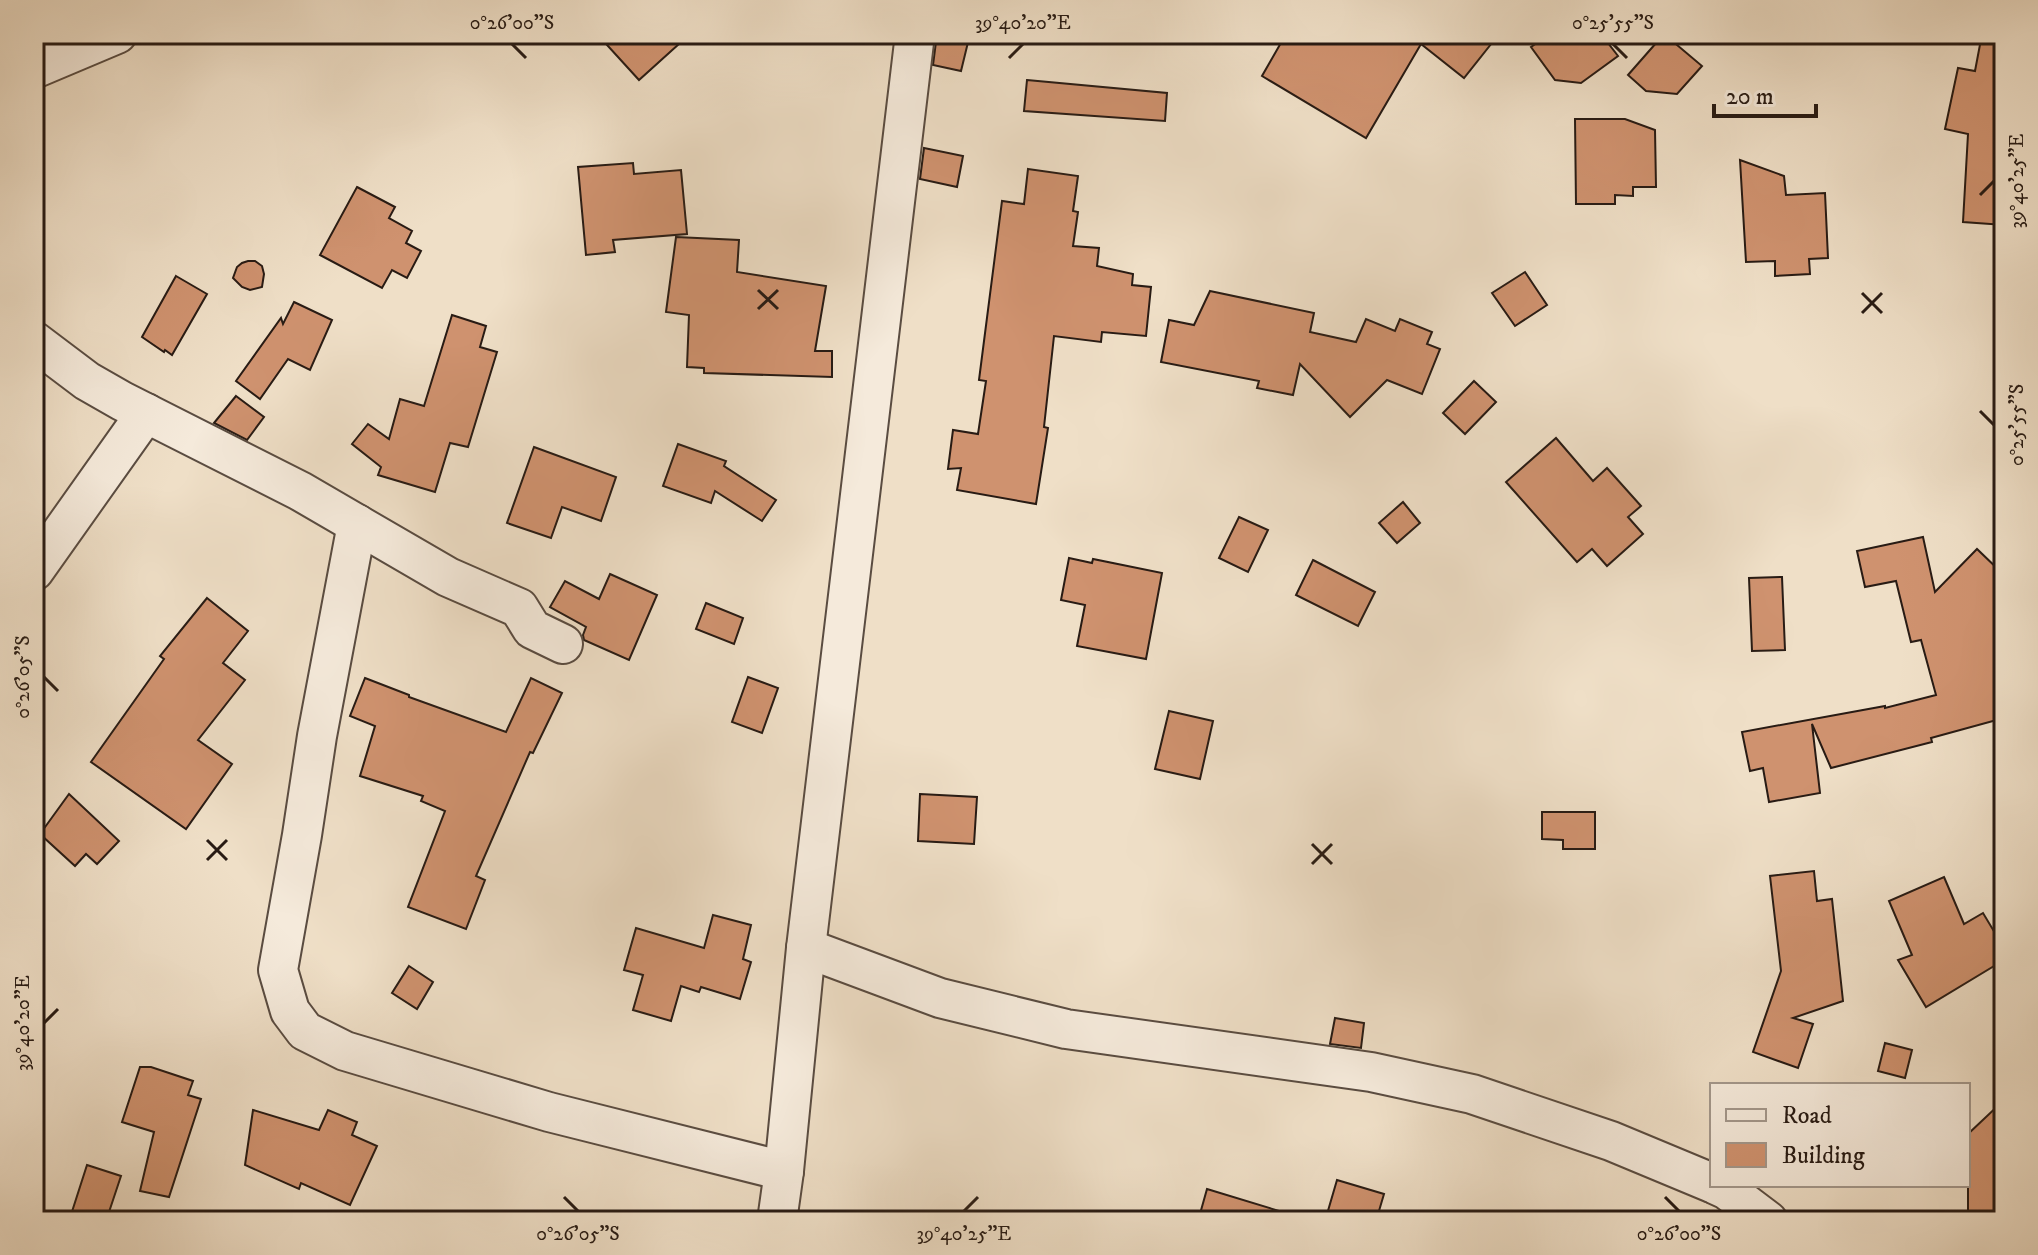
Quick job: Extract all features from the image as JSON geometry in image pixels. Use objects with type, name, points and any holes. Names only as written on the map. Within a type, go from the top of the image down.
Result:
[{"type":"street","points":[[34,69],[69,43],[117,34]]},
{"type":"street","points":[[777,1221],[806,948],[915,34]]},
{"type":"street","points":[[34,341],[87,381],[300,491],[448,577],[519,608],[532,629],[563,644]]},
{"type":"street","points":[[34,571],[146,413]]},
{"type":"street","points":[[357,524],[278,970],[290,1011],[305,1031],[345,1051],[549,1112],[784,1171]]},
{"type":"street","points":[[806,948],[940,998],[1066,1029],[1371,1072],[1472,1094],[1611,1141],[1710,1182]]},
{"type":"street","points":[[1720,1187],[1768,1221]]},
{"type":"building","points":[[597,34],[690,34],[639,80]]},
{"type":"building","points":[[937,34],[970,34],[961,71],[933,65]]},
{"type":"building","points":[[1286,34],[1499,34],[1464,78],[1421,44],[1366,138],[1262,76]]},
{"type":"building","points":[[1550,34],[1601,34],[1618,56],[1581,83],[1555,80],[1531,47]]},
{"type":"building","points":[[1664,34],[1702,66],[1677,94],[1646,91],[1628,75]]},
{"type":"building","points":[[1982,34],[2004,34],[2004,225],[1963,222],[1968,134],[1945,129],[1958,68],[1975,71]]},
{"type":"building","points":[[1027,80],[1167,93],[1165,121],[1024,111]]},
{"type":"building","points":[[1575,119],[1625,119],[1655,130],[1656,187],[1633,187],[1633,196],[1615,195],[1615,204],[1576,204]]},
{"type":"building","points":[[924,148],[963,156],[957,187],[920,179]]},
{"type":"building","points":[[1740,160],[1784,176],[1786,195],[1825,193],[1828,258],[1809,259],[1810,274],[1775,276],[1775,261],[1746,262]]},
{"type":"building","points":[[633,163],[634,174],[681,170],[687,234],[613,240],[615,252],[586,255],[578,167]]},
{"type":"building","points":[[1028,169],[1078,176],[1073,211],[1078,212],[1073,246],[1099,248],[1097,266],[1133,274],[1132,285],[1151,287],[1146,336],[1102,332],[1101,342],[1054,336],[1044,427],[1048,428],[1036,504],[957,490],[961,468],[948,469],[953,430],[978,434],[986,381],[979,380],[1002,201],[1024,204]]},
{"type":"building","points":[[357,187],[395,207],[389,218],[412,231],[406,243],[421,251],[407,278],[392,270],[382,288],[320,255]]},
{"type":"building","points":[[676,237],[739,240],[737,272],[826,286],[815,351],[832,351],[832,377],[704,373],[704,368],[687,367],[689,315],[666,312]]},
{"type":"building","points":[[248,261],[262,266],[262,287],[250,290],[233,278],[237,267]]},
{"type":"building","points":[[1525,272],[1547,305],[1515,326],[1492,293]]},
{"type":"building","points":[[176,276],[207,294],[172,355],[142,337]]},
{"type":"building","points":[[1210,291],[1314,313],[1310,332],[1356,342],[1366,319],[1395,331],[1400,319],[1432,332],[1427,344],[1440,349],[1422,394],[1387,380],[1350,417],[1300,364],[1293,395],[1257,388],[1259,381],[1161,362],[1169,320],[1194,325]]},
{"type":"building","points":[[294,302],[332,320],[310,370],[288,359],[260,399],[236,381],[281,318],[283,324]]},
{"type":"building","points":[[452,315],[486,326],[480,347],[497,352],[468,447],[450,443],[435,492],[378,475],[381,467],[352,444],[368,424],[389,439],[400,399],[424,406]]},
{"type":"building","points":[[1474,381],[1496,402],[1465,434],[1443,413]]},
{"type":"building","points":[[236,396],[264,417],[247,440],[214,423]]},
{"type":"building","points":[[1556,438],[1593,481],[1607,468],[1641,506],[1628,517],[1643,534],[1607,566],[1592,549],[1577,562],[1506,482]]},
{"type":"building","points":[[678,444],[726,461],[724,466],[776,500],[762,521],[715,491],[711,503],[663,486]]},
{"type":"building","points":[[534,447],[616,477],[601,521],[562,507],[551,538],[507,523]]},
{"type":"building","points":[[1403,502],[1420,523],[1397,543],[1379,523]]},
{"type":"building","points":[[1239,517],[1268,530],[1248,572],[1219,558]]},
{"type":"building","points":[[1923,537],[1935,592],[1977,549],[2004,575],[2004,718],[1931,738],[1932,742],[1831,768],[1812,724],[1820,793],[1769,802],[1763,768],[1750,771],[1742,732],[1885,708],[1936,695],[1921,640],[1911,642],[1896,581],[1865,587],[1857,551]]},
{"type":"building","points":[[1069,558],[1092,563],[1093,559],[1162,573],[1146,659],[1077,646],[1085,605],[1061,600]]},
{"type":"building","points":[[1313,560],[1375,592],[1358,626],[1296,595]]},
{"type":"building","points":[[610,574],[657,595],[629,660],[584,640],[586,627],[550,607],[565,581],[599,599]]},
{"type":"building","points":[[1782,577],[1785,650],[1752,651],[1749,578]]},
{"type":"building","points":[[207,598],[248,631],[223,663],[245,680],[198,740],[232,764],[186,829],[91,762],[164,659],[160,656]]},
{"type":"building","points":[[706,603],[743,618],[734,644],[696,629]]},
{"type":"building","points":[[748,677],[778,688],[762,733],[732,722]]},
{"type":"building","points":[[365,678],[506,732],[531,678],[562,693],[533,753],[530,752],[476,876],[485,880],[466,929],[408,907],[445,811],[421,801],[423,796],[360,776],[375,726],[350,716]]},
{"type":"building","points":[[1169,711],[1213,721],[1200,779],[1155,769]]},
{"type":"building","points":[[69,794],[119,841],[97,864],[86,854],[75,866],[40,834]]},
{"type":"building","points":[[920,794],[977,797],[974,844],[918,841]]},
{"type":"building","points":[[1542,812],[1595,812],[1595,849],[1563,849],[1563,840],[1542,839]]},
{"type":"building","points":[[1814,871],[1817,901],[1832,899],[1843,1001],[1793,1018],[1813,1024],[1798,1068],[1753,1052],[1781,971],[1770,876]]},
{"type":"building","points":[[1944,877],[1964,924],[1983,913],[2004,948],[2004,960],[1926,1007],[1898,960],[1912,955],[1889,901]]},
{"type":"building","points":[[713,915],[751,925],[743,959],[751,962],[740,999],[701,987],[699,992],[681,986],[671,1021],[633,1010],[643,975],[624,970],[636,928],[704,948]]},
{"type":"building","points":[[409,966],[433,982],[417,1009],[392,993]]},
{"type":"building","points":[[1335,1018],[1364,1023],[1361,1048],[1330,1044]]},
{"type":"building","points":[[1885,1043],[1912,1050],[1905,1078],[1878,1071]]},
{"type":"building","points":[[140,1067],[151,1067],[193,1081],[188,1095],[201,1099],[169,1197],[140,1191],[154,1132],[122,1122]]},
{"type":"building","points":[[2004,1100],[2004,1221],[1968,1221],[1970,1132]]},
{"type":"building","points":[[253,1110],[319,1130],[328,1110],[357,1122],[352,1135],[377,1146],[350,1205],[301,1183],[299,1189],[245,1165]]},
{"type":"building","points":[[87,1165],[121,1176],[106,1221],[69,1221]]},
{"type":"building","points":[[1337,1180],[1384,1194],[1376,1221],[1325,1221]]},
{"type":"building","points":[[1207,1189],[1289,1214],[1288,1221],[1198,1221]]}]
